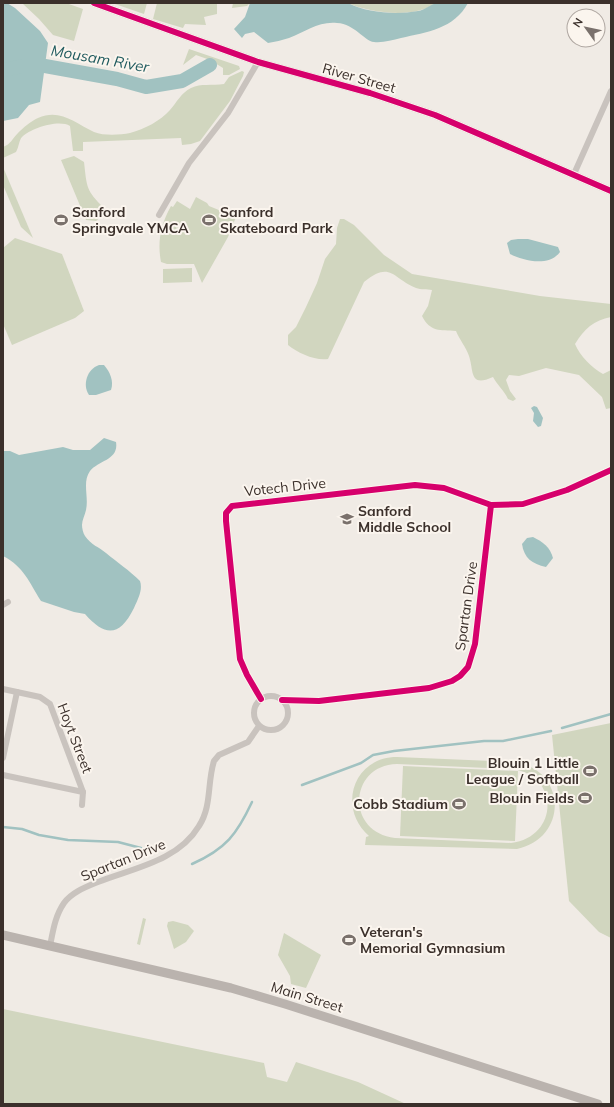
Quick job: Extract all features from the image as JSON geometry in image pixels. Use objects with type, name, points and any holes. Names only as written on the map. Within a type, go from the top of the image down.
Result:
[{"type":"main road","name":"Main Street","points":[[3,935],[192,978],[281,1003],[598,1104]]},
{"type":"street","name":"River Street","points":[[94,3],[258,62],[376,96],[434,115],[611,190]]},
{"type":"street","points":[[159,215],[189,163],[228,113],[258,62]]},
{"type":"street","points":[[574,174],[611,91]]},
{"type":"street","points":[[491,505],[522,504],[567,490],[611,470]]},
{"type":"street","name":"Votech Drive","points":[[261,699],[247,676],[240,659],[226,521],[226,513],[232,506],[415,485],[444,488],[491,505]]},
{"type":"street","name":"Spartan Drive","points":[[282,700],[319,701],[429,688],[452,681],[460,676],[468,667],[475,644],[491,505]]},
{"type":"street","name":"Hoyt Street","points":[[3,689],[43,698],[50,704],[83,792],[82,805]]},
{"type":"street","points":[[3,758],[18,692]]},
{"type":"street","points":[[270,696],[282,700],[288,712],[284,725],[272,731],[259,726],[253,714],[255,705],[261,699],[270,696]]},
{"type":"street","name":"Spartan Drive","points":[[50,946],[57,915],[65,901],[71,896],[86,887],[157,861],[182,847],[200,825],[206,810],[214,761],[219,755],[248,742],[259,726]]},
{"type":"street","points":[[3,775],[83,792]]},
{"type":"green space","points":[[22,3],[66,3],[83,9],[74,41],[53,35]]},
{"type":"green space","points":[[112,3],[147,3],[144,14]]},
{"type":"green space","points":[[157,3],[217,3],[217,14],[204,17],[206,25],[185,24],[183,28],[153,19]]},
{"type":"green space","points":[[233,3],[250,3],[247,6],[232,8]]},
{"type":"green space","points":[[348,3],[435,3],[427,8],[416,11],[392,13],[357,7]]},
{"type":"green space","points":[[189,49],[239,66],[240,69],[229,75],[223,75],[223,68],[210,60],[196,55],[183,65]]},
{"type":"green space","points":[[242,71],[244,72],[243,76],[230,101],[200,141],[182,145],[181,138],[83,142],[83,151],[73,151],[70,126],[65,124],[52,124],[32,130],[26,134],[21,138],[16,152],[3,158],[3,147],[10,143],[18,133],[33,121],[46,115],[67,118],[94,132],[102,134],[112,135],[130,133],[147,127],[162,118],[182,95],[191,88],[224,84],[229,77]]},
{"type":"green space","points":[[74,156],[84,162],[88,188],[104,208],[103,215],[96,221],[86,220],[61,160]]},
{"type":"green space","points":[[3,167],[33,238],[21,227],[3,185]]},
{"type":"green space","points":[[196,197],[207,203],[209,206],[236,217],[228,237],[202,283],[194,264],[167,264],[161,262],[159,247],[162,226],[171,206],[173,207],[177,201],[190,209]]},
{"type":"green space","points":[[340,219],[344,219],[354,225],[384,255],[412,274],[540,296],[611,304],[611,317],[599,320],[590,326],[575,344],[583,357],[603,374],[611,370],[611,408],[606,409],[602,397],[579,375],[546,368],[519,376],[509,375],[506,380],[510,391],[516,399],[513,401],[508,399],[493,377],[485,380],[476,379],[472,372],[468,353],[456,331],[432,328],[425,321],[422,316],[428,306],[432,290],[416,288],[392,273],[380,272],[364,282],[328,359],[312,358],[292,348],[288,345],[288,335],[296,327],[317,283],[325,259],[336,244],[337,228]]},
{"type":"green space","points":[[15,238],[62,254],[84,311],[75,318],[12,345],[3,324],[3,248]]},
{"type":"green space","points":[[192,268],[192,282],[163,283],[163,269]]},
{"type":"green space","name":"Blouin Fields","points":[[611,723],[611,938],[599,932],[569,901],[552,735]]},
{"type":"green space","points":[[397,757],[513,762],[531,767],[544,777],[552,789],[555,804],[553,818],[546,832],[534,842],[517,849],[365,845],[366,837],[369,836],[359,825],[354,812],[352,799],[354,786],[360,775],[370,765],[382,759]],"holes":[[[397,764],[512,769],[528,774],[539,782],[545,793],[548,806],[545,819],[538,830],[527,838],[511,843],[395,838],[379,833],[367,824],[361,812],[359,799],[362,786],[369,775],[381,767]]]},
{"type":"green space","name":"Cobb Stadium","points":[[403,766],[518,771],[515,841],[400,836]]},
{"type":"green space","points":[[143,918],[146,919],[140,945],[137,944]]},
{"type":"green space","points":[[173,921],[188,925],[194,931],[186,942],[174,949],[167,926],[168,922]]},
{"type":"green space","points":[[284,933],[321,955],[306,988],[291,984],[290,976],[278,955]]},
{"type":"green space","points":[[3,1009],[264,1063],[267,1077],[287,1082],[296,1062],[358,1082],[406,1104],[3,1104]]},
{"type":"water","points":[[3,3],[7,3],[15,8],[40,31],[48,43],[40,102],[29,105],[18,118],[3,121]]},
{"type":"water","points":[[250,3],[348,3],[373,11],[401,13],[418,11],[437,3],[468,3],[462,12],[448,24],[420,34],[388,41],[370,41],[349,26],[330,23],[318,25],[289,38],[268,43],[254,32],[245,34],[242,38],[234,29],[245,17]]},
{"type":"water","points":[[528,239],[558,247],[560,252],[550,260],[536,261],[522,259],[510,254],[507,243],[511,240]]},
{"type":"water","points":[[99,365],[104,365],[110,374],[112,380],[111,390],[96,395],[89,395],[86,387],[87,378],[91,370]]},
{"type":"water","points":[[534,406],[537,407],[543,418],[541,426],[538,427],[533,421],[534,413],[531,408]]},
{"type":"water","points":[[104,438],[116,442],[116,448],[114,453],[108,459],[94,467],[88,475],[86,480],[87,505],[82,523],[83,530],[85,536],[90,542],[132,574],[140,581],[141,584],[138,598],[129,617],[118,629],[112,630],[106,630],[100,627],[85,614],[41,601],[21,570],[3,556],[3,451],[10,451],[19,455],[63,447],[73,450],[90,450]]},
{"type":"water","points":[[533,537],[546,545],[552,554],[553,558],[546,567],[530,560],[523,549],[522,544],[527,538]]},
{"type":"waterway","name":"Mousam River","points":[[3,70],[23,66],[45,66],[117,79],[146,87],[182,81],[210,65]]},
{"type":"waterway","points":[[562,728],[611,714]]},
{"type":"waterway","points":[[302,785],[361,763],[373,755],[394,751],[484,741],[503,741],[551,731]]},
{"type":"waterway","points":[[192,864],[214,852],[229,839],[241,823],[252,802]]},
{"type":"waterway","points":[[3,827],[22,829],[39,835],[68,840],[118,842],[141,848]]},
{"type":"cycle path","points":[[94,3],[258,62],[370,93],[435,115],[611,191]]},
{"type":"cycle path","points":[[261,699],[247,675],[240,659],[226,521],[226,513],[232,506],[415,485],[444,488],[491,505],[523,504],[567,490],[611,470]]},
{"type":"cycle path","points":[[282,700],[319,701],[429,688],[452,681],[460,676],[468,667],[475,644],[491,505]]},
{"type":"place","name":"Sanford Springvale YMCA","points":[[61,220]]},
{"type":"place","name":"Sanford Skateboard Park","points":[[209,220]]},
{"type":"place","name":"Sanford Middle School","points":[[347,519]]},
{"type":"place","name":"Blouin 1 Little League / Softball","points":[[590,771]]},
{"type":"place","name":"Blouin Fields","points":[[585,798]]},
{"type":"place","name":"Cobb Stadium","points":[[459,804]]},
{"type":"place","name":"Veteran's Memorial Gymnasium","points":[[349,940]]}]
